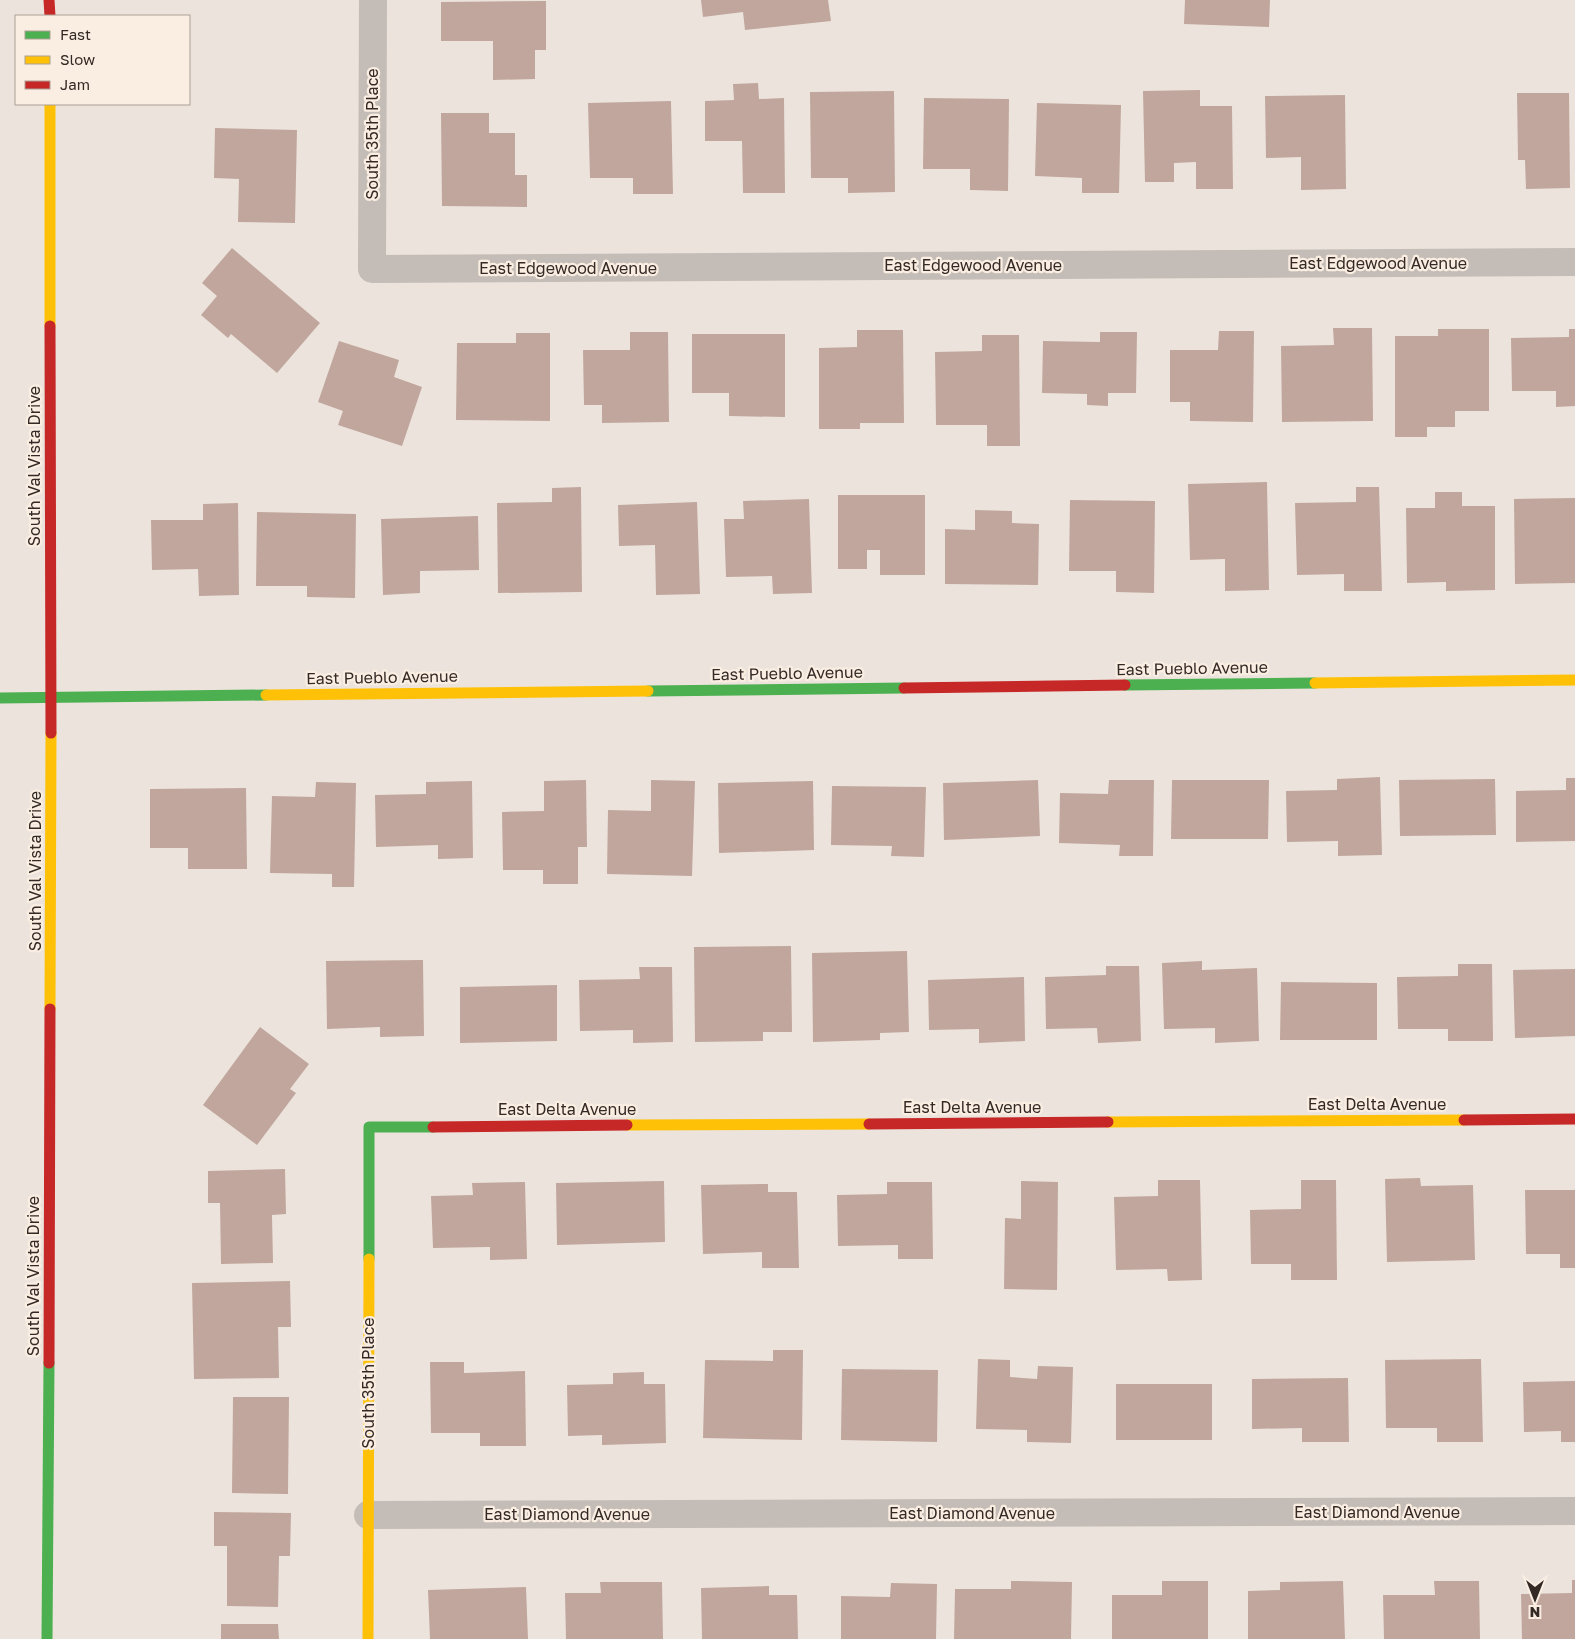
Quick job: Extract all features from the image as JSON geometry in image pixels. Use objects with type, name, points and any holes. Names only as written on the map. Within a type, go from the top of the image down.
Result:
[{"type":"street","points":[[50,0],[50,15]]},
{"type":"street","name":"South 35th Place","points":[[372,269],[373,0]]},
{"type":"street","name":"South Val Vista Drive","points":[[46,1639],[51,922],[50,105]]},
{"type":"street","name":"East Edgewood Avenue","points":[[372,269],[1575,262]]},
{"type":"street","name":"East Pueblo Avenue","points":[[0,698],[1575,680]]},
{"type":"street","name":"East Delta Avenue","points":[[369,1127],[1575,1119]]},
{"type":"street","name":"South 35th Place","points":[[368,1639],[369,1127]]},
{"type":"street","name":"East Diamond Avenue","points":[[368,1515],[1575,1511]]},
{"type":"building","points":[[701,0],[828,0],[831,21],[745,30],[743,12],[703,17]]},
{"type":"building","points":[[1185,0],[1270,0],[1269,27],[1184,24]]},
{"type":"building","points":[[546,1],[546,50],[535,50],[535,79],[493,80],[493,41],[441,41],[441,2]]},
{"type":"building","points":[[758,83],[759,99],[784,98],[785,193],[743,193],[742,141],[705,141],[705,101],[734,100],[733,84]]},
{"type":"building","points":[[1200,90],[1200,106],[1232,106],[1233,189],[1196,189],[1196,162],[1174,163],[1174,182],[1145,182],[1143,91]]},
{"type":"building","points":[[894,91],[895,192],[848,193],[848,178],[811,178],[810,92]]},
{"type":"building","points":[[1517,93],[1569,93],[1570,188],[1526,189],[1525,160],[1518,160]]},
{"type":"building","points":[[1345,95],[1346,189],[1301,190],[1301,157],[1266,158],[1265,96]]},
{"type":"building","points":[[924,98],[1009,99],[1008,191],[970,190],[970,169],[923,169]]},
{"type":"building","points":[[671,101],[673,194],[633,194],[633,178],[590,178],[588,103]]},
{"type":"building","points":[[1037,103],[1121,105],[1119,193],[1082,193],[1082,178],[1035,176]]},
{"type":"building","points":[[441,113],[489,113],[489,133],[515,133],[515,175],[527,175],[527,207],[442,206]]},
{"type":"building","points":[[215,128],[297,130],[295,223],[238,222],[239,179],[214,178]]},
{"type":"building","points":[[232,248],[320,323],[277,373],[231,334],[228,338],[201,315],[217,296],[202,283]]},
{"type":"building","points":[[1333,328],[1372,328],[1373,421],[1282,422],[1281,346],[1334,345]]},
{"type":"building","points":[[1438,329],[1489,329],[1489,411],[1455,411],[1455,427],[1427,427],[1427,437],[1395,437],[1395,336],[1438,336]]},
{"type":"building","points":[[1569,329],[1575,329],[1575,406],[1556,407],[1556,391],[1512,391],[1511,338],[1569,337]]},
{"type":"building","points":[[857,330],[903,330],[904,423],[860,423],[860,429],[819,429],[819,348],[857,347]]},
{"type":"building","points":[[1219,331],[1254,331],[1253,422],[1190,421],[1190,402],[1170,402],[1170,350],[1218,350]]},
{"type":"building","points":[[630,332],[668,332],[669,422],[602,423],[602,405],[584,405],[583,350],[630,350]]},
{"type":"building","points":[[1100,332],[1137,332],[1136,393],[1108,393],[1108,406],[1087,405],[1087,394],[1042,393],[1043,341],[1100,342]]},
{"type":"building","points":[[516,333],[550,333],[550,421],[456,420],[457,343],[516,343]]},
{"type":"building","points":[[692,334],[785,334],[785,417],[729,416],[729,393],[692,393]]},
{"type":"building","points":[[982,335],[1019,335],[1020,446],[987,446],[987,425],[936,425],[935,352],[982,351]]},
{"type":"building","points":[[339,341],[399,360],[394,377],[422,387],[402,446],[338,425],[343,411],[318,402]]},
{"type":"building","points":[[1267,482],[1269,590],[1225,591],[1225,559],[1190,560],[1188,484]]},
{"type":"building","points":[[581,487],[582,592],[498,593],[497,503],[552,502],[552,488]]},
{"type":"building","points":[[1356,487],[1379,487],[1382,591],[1344,591],[1344,574],[1297,575],[1295,503],[1356,502]]},
{"type":"building","points":[[1435,492],[1462,492],[1462,506],[1495,506],[1495,590],[1446,591],[1446,582],[1407,583],[1406,508],[1435,508]]},
{"type":"building","points":[[838,495],[925,495],[925,575],[880,575],[880,550],[867,550],[867,569],[838,569]]},
{"type":"building","points":[[1575,498],[1575,583],[1515,584],[1514,499]]},
{"type":"building","points":[[809,499],[812,593],[773,594],[772,576],[726,577],[724,519],[744,519],[743,501]]},
{"type":"building","points":[[1070,500],[1155,501],[1154,593],[1116,592],[1116,571],[1069,571]]},
{"type":"building","points":[[697,502],[700,594],[656,595],[655,545],[619,546],[618,505]]},
{"type":"building","points":[[238,503],[239,595],[199,596],[198,569],[152,570],[151,520],[203,520],[203,504]]},
{"type":"building","points":[[975,510],[1012,511],[1012,523],[1039,524],[1038,585],[945,584],[945,529],[975,530]]},
{"type":"building","points":[[257,512],[356,514],[355,598],[307,597],[307,586],[256,586]]},
{"type":"building","points":[[478,516],[479,570],[420,571],[420,593],[383,595],[381,519]]},
{"type":"building","points":[[1380,777],[1382,855],[1338,856],[1338,841],[1287,842],[1286,791],[1337,790],[1337,779]]},
{"type":"building","points":[[1566,778],[1575,778],[1575,841],[1516,842],[1516,791],[1566,790]]},
{"type":"building","points":[[1495,779],[1496,835],[1400,836],[1399,780]]},
{"type":"building","points":[[586,780],[587,847],[578,847],[578,884],[543,884],[543,870],[503,870],[502,812],[544,811],[544,781]]},
{"type":"building","points":[[651,780],[695,781],[692,876],[607,874],[608,810],[651,811]]},
{"type":"building","points":[[1038,780],[1040,836],[944,840],[943,783]]},
{"type":"building","points":[[1109,780],[1154,780],[1153,856],[1119,856],[1120,845],[1059,843],[1060,793],[1108,794]]},
{"type":"building","points":[[1172,780],[1269,780],[1268,839],[1171,839]]},
{"type":"building","points":[[472,781],[473,858],[438,859],[438,845],[376,847],[375,795],[426,794],[426,782]]},
{"type":"building","points":[[813,781],[814,850],[719,853],[718,783]]},
{"type":"building","points":[[316,782],[356,783],[354,887],[332,887],[332,874],[270,873],[272,796],[315,797]]},
{"type":"building","points":[[832,786],[926,787],[924,857],[891,856],[892,846],[831,845]]},
{"type":"building","points":[[246,788],[247,869],[188,869],[188,848],[150,848],[150,789]]},
{"type":"building","points":[[791,946],[792,1032],[763,1032],[763,1041],[695,1042],[694,947]]},
{"type":"building","points":[[907,951],[909,1032],[880,1033],[880,1040],[813,1042],[812,953]]},
{"type":"building","points":[[423,960],[424,1036],[380,1037],[380,1027],[327,1029],[326,961]]},
{"type":"building","points":[[1202,961],[1202,970],[1257,968],[1259,1041],[1215,1043],[1215,1028],[1164,1029],[1162,963]]},
{"type":"building","points":[[1458,964],[1492,964],[1493,1041],[1448,1041],[1448,1029],[1398,1029],[1397,977],[1458,976]]},
{"type":"building","points":[[1106,966],[1139,966],[1141,1041],[1098,1043],[1097,1028],[1046,1029],[1045,977],[1106,975]]},
{"type":"building","points":[[639,967],[672,967],[673,1042],[633,1043],[633,1030],[580,1031],[579,980],[640,979]]},
{"type":"building","points":[[1575,969],[1575,1036],[1515,1038],[1513,970]]},
{"type":"building","points":[[1024,977],[1025,1041],[979,1043],[979,1029],[929,1030],[928,980]]},
{"type":"building","points":[[1281,982],[1377,983],[1377,1040],[1280,1040]]},
{"type":"building","points":[[557,985],[557,1041],[460,1043],[460,987]]},
{"type":"building","points":[[260,1027],[309,1064],[290,1089],[296,1093],[257,1145],[203,1105]]},
{"type":"building","points":[[285,1169],[286,1214],[272,1215],[273,1263],[221,1264],[220,1203],[208,1203],[208,1171]]},
{"type":"building","points":[[1420,1178],[1421,1186],[1473,1185],[1475,1260],[1387,1262],[1385,1179]]},
{"type":"building","points":[[1158,1180],[1200,1180],[1202,1280],[1168,1281],[1167,1269],[1116,1270],[1114,1197],[1158,1196]]},
{"type":"building","points":[[1301,1180],[1336,1180],[1337,1280],[1291,1280],[1291,1264],[1251,1264],[1250,1210],[1301,1209]]},
{"type":"building","points":[[664,1181],[665,1242],[557,1245],[556,1183]]},
{"type":"building","points":[[1021,1181],[1058,1182],[1057,1290],[1004,1289],[1005,1218],[1021,1219]]},
{"type":"building","points":[[525,1182],[527,1259],[490,1260],[490,1247],[433,1248],[431,1196],[473,1195],[472,1183]]},
{"type":"building","points":[[887,1182],[932,1182],[933,1259],[898,1259],[898,1245],[838,1246],[837,1195],[887,1194]]},
{"type":"building","points":[[768,1184],[768,1192],[797,1192],[799,1268],[762,1268],[762,1252],[703,1254],[701,1185]]},
{"type":"building","points":[[1525,1190],[1575,1190],[1575,1268],[1560,1268],[1560,1254],[1526,1254]]},
{"type":"building","points":[[290,1281],[291,1327],[278,1327],[279,1378],[194,1379],[192,1283]]},
{"type":"building","points":[[773,1350],[803,1350],[802,1440],[703,1438],[705,1360],[773,1361]]},
{"type":"building","points":[[978,1359],[1010,1360],[1010,1377],[1037,1379],[1038,1366],[1073,1367],[1071,1443],[1027,1442],[1027,1430],[976,1429]]},
{"type":"building","points":[[1481,1359],[1483,1442],[1437,1442],[1437,1428],[1386,1428],[1385,1360]]},
{"type":"building","points":[[430,1362],[464,1362],[464,1373],[525,1371],[526,1446],[480,1446],[480,1433],[431,1433]]},
{"type":"building","points":[[842,1369],[938,1370],[937,1442],[841,1440]]},
{"type":"building","points":[[644,1372],[644,1384],[665,1384],[666,1443],[602,1445],[602,1435],[568,1436],[567,1385],[613,1384],[613,1373]]},
{"type":"building","points":[[1348,1378],[1349,1442],[1302,1442],[1302,1428],[1252,1429],[1252,1379]]},
{"type":"building","points":[[1575,1381],[1575,1442],[1561,1442],[1561,1431],[1524,1432],[1523,1382]]},
{"type":"building","points":[[1116,1384],[1212,1384],[1212,1440],[1116,1440]]},
{"type":"building","points":[[233,1397],[289,1397],[288,1494],[232,1493]]},
{"type":"building","points":[[214,1512],[291,1513],[290,1556],[279,1556],[278,1607],[227,1606],[227,1546],[214,1546]]},
{"type":"building","points":[[1572,1580],[1575,1580],[1575,1639],[1522,1639],[1521,1594],[1572,1593]]},
{"type":"building","points":[[1011,1581],[1072,1582],[1071,1639],[954,1639],[955,1589],[1011,1589]]},
{"type":"building","points":[[1162,1581],[1208,1581],[1208,1639],[1112,1639],[1112,1595],[1162,1595]]},
{"type":"building","points":[[1343,1581],[1345,1639],[1248,1639],[1248,1591],[1280,1590],[1280,1582]]},
{"type":"building","points":[[1434,1581],[1479,1581],[1480,1639],[1384,1639],[1383,1595],[1435,1595]]},
{"type":"building","points":[[600,1582],[662,1582],[663,1639],[566,1639],[565,1593],[601,1593]]},
{"type":"building","points":[[891,1583],[937,1584],[936,1639],[841,1639],[841,1596],[890,1597]]},
{"type":"building","points":[[769,1586],[769,1595],[797,1595],[798,1639],[702,1639],[701,1588]]},
{"type":"building","points":[[526,1587],[528,1639],[430,1639],[428,1590]]},
{"type":"building","points":[[221,1624],[278,1624],[279,1639],[221,1639]]},
{"type":"traffic: fast","points":[[1125,685],[1315,683]]},
{"type":"traffic: fast","points":[[648,691],[904,688]]},
{"type":"traffic: fast","points":[[0,698],[266,695]]},
{"type":"traffic: fast","points":[[369,1259],[369,1127],[433,1127]]},
{"type":"traffic: fast","points":[[47,1639],[49,1363]]},
{"type":"traffic: slow","points":[[50,105],[50,326]]},
{"type":"traffic: slow","points":[[1315,683],[1575,680]]},
{"type":"traffic: slow","points":[[266,695],[648,691]]},
{"type":"traffic: slow","points":[[50,1009],[51,733]]},
{"type":"traffic: slow","points":[[1108,1122],[1464,1120]]},
{"type":"traffic: slow","points":[[627,1125],[869,1124]]},
{"type":"traffic: slow","points":[[368,1639],[369,1259]]},
{"type":"traffic: jam","points":[[49,0],[50,15]]},
{"type":"traffic: jam","points":[[50,326],[51,733]]},
{"type":"traffic: jam","points":[[904,688],[1125,685]]},
{"type":"traffic: jam","points":[[49,1363],[50,1009]]},
{"type":"traffic: jam","points":[[1464,1120],[1575,1119]]},
{"type":"traffic: jam","points":[[869,1124],[1108,1122]]},
{"type":"traffic: jam","points":[[433,1127],[627,1125]]}]
